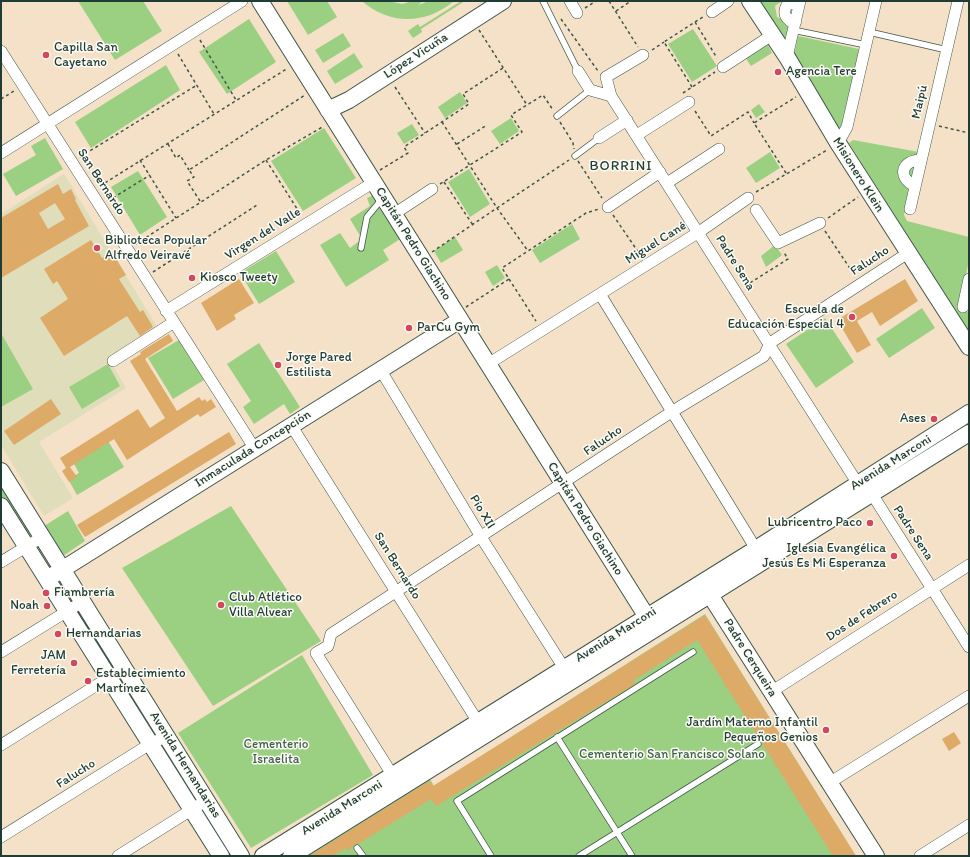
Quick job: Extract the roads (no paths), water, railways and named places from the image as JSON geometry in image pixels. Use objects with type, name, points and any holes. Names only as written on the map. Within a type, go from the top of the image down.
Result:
[{"type":"main road","name":"Capitán Pedro Giachino","points":[[260,1],[656,630]]},
{"type":"main road","name":"López Vicuña","points":[[332,115],[348,100],[503,1]]},
{"type":"main road","name":"Misionero Klein","points":[[750,1],[787,57],[868,191],[969,348]]},
{"type":"main road","name":"Inmaculada Concepción","points":[[47,579],[255,449],[458,317]]},
{"type":"main road","name":"Avenida Marconi","points":[[291,856],[656,630],[756,549],[969,413]]},
{"type":"main road","name":"Avenida Marconi","points":[[263,856],[393,776],[646,616],[706,589],[872,494],[969,433]]},
{"type":"main road","name":"Avenida Hernandarias","points":[[1,471],[241,856]]},
{"type":"main road","name":"Avenida Hernandarias","points":[[1,506],[221,856]]},
{"type":"main road","name":"Padre Cerqueira","points":[[706,589],[876,856]]},
{"type":"street","points":[[1,153],[193,30],[242,1]]},
{"type":"street","points":[[570,1],[577,13]]},
{"type":"street","points":[[712,12],[728,1]]},
{"type":"street","points":[[838,143],[847,126],[876,1]]},
{"type":"street","name":"Maipú","points":[[910,209],[958,1]]},
{"type":"street","points":[[787,57],[800,3]]},
{"type":"street","points":[[723,67],[772,36]]},
{"type":"street","name":"San Bernardo","points":[[1,51],[255,449]]},
{"type":"street","name":"Padre Sena","points":[[643,55],[606,77],[611,96],[770,343],[858,484],[872,494],[969,647]]},
{"type":"street","points":[[578,71],[590,90],[611,96]]},
{"type":"street","points":[[637,136],[689,102]]},
{"type":"street","points":[[599,138],[627,120]]},
{"type":"street","points":[[667,183],[719,150]]},
{"type":"street","points":[[608,207],[660,172]]},
{"type":"street","name":"Virgen del Valle","points":[[166,310],[307,223],[372,180]]},
{"type":"street","points":[[394,214],[432,189]]},
{"type":"street","name":"Miguel Cané","points":[[488,364],[699,232],[748,198]]},
{"type":"street","points":[[756,210],[778,243],[820,223]]},
{"type":"street","name":"Falucho","points":[[393,776],[316,653],[328,646],[331,634],[482,537],[673,411],[764,356],[770,343],[908,254]]},
{"type":"street","points":[[963,307],[969,279]]},
{"type":"street","points":[[600,294],[673,411],[756,549]]},
{"type":"street","points":[[113,361],[174,322]]},
{"type":"street","name":"Pío XII","points":[[380,369],[564,668]]},
{"type":"street","name":"San Bernardo","points":[[291,425],[478,722]]},
{"type":"street","points":[[1,562],[42,537]]},
{"type":"street","name":"Dos de Febrero","points":[[771,692],[969,565]]},
{"type":"street","points":[[1,652],[82,602]]},
{"type":"street","points":[[1,745],[124,668]]},
{"type":"street","points":[[828,782],[969,696]]},
{"type":"street","name":"Falucho","points":[[1,837],[150,744],[167,736]]},
{"type":"street","points":[[118,856],[207,800]]},
{"type":"street","points":[[920,856],[969,825]]},
{"type":"lane","points":[[544,1],[578,71]]},
{"type":"lane","points":[[794,26],[866,45]]},
{"type":"lane","points":[[869,32],[947,50]]},
{"type":"lane","points":[[557,116],[590,90]]},
{"type":"lane","points":[[575,156],[599,138]]},
{"type":"lane","points":[[361,248],[367,217],[383,197]]},
{"type":"lane","points":[[748,198],[756,210]]},
{"type":"lane","points":[[491,856],[457,800],[693,652]]},
{"type":"lane","points":[[558,737],[632,856]]},
{"type":"lane","points":[[579,856],[758,744]]},
{"type":"lane","points":[[357,848],[362,856]]},
{"type":"place","name":"Capilla San Cayetano","points":[[46,55]]},
{"type":"place","name":"Agencia Tere","points":[[778,72]]},
{"type":"place","name":"Biblioteca Popular Alfredo Veiravé","points":[[97,248]]},
{"type":"place","name":"Kiosco Tweety","points":[[192,278]]},
{"type":"place","name":"Escuela de Educación Especial 4","points":[[852,317]]},
{"type":"place","name":"ParCu Gym","points":[[409,328]]},
{"type":"place","name":"Jorge Pared Estilista","points":[[278,365]]},
{"type":"place","name":"Ases","points":[[934,419]]},
{"type":"place","name":"Lubricentro Paco","points":[[870,523]]},
{"type":"place","name":"Iglesia Evangélica Jesús Es Mi Esperanza","points":[[894,556]]},
{"type":"place","name":"Fiambrería","points":[[46,593]]},
{"type":"place","name":"Club Atlético Villa Alvear","points":[[221,605]]},
{"type":"place","name":"Noah","points":[[47,606]]},
{"type":"place","name":"Hernandarias","points":[[58,634]]},
{"type":"place","name":"JAM Ferretería","points":[[74,663]]},
{"type":"place","name":"Establecimiento Martínez","points":[[88,681]]},
{"type":"place","name":"Jardín Materno Infantil Pequeños Genios","points":[[826,730]]},
{"type":"district","name":"BORRINI","points":[[621,166]]},
{"type":"park label","name":"Cementerio Israelita","points":[[276,752]]},
{"type":"park label","name":"Cementerio San Francisco Solano","points":[[672,755]]}]
